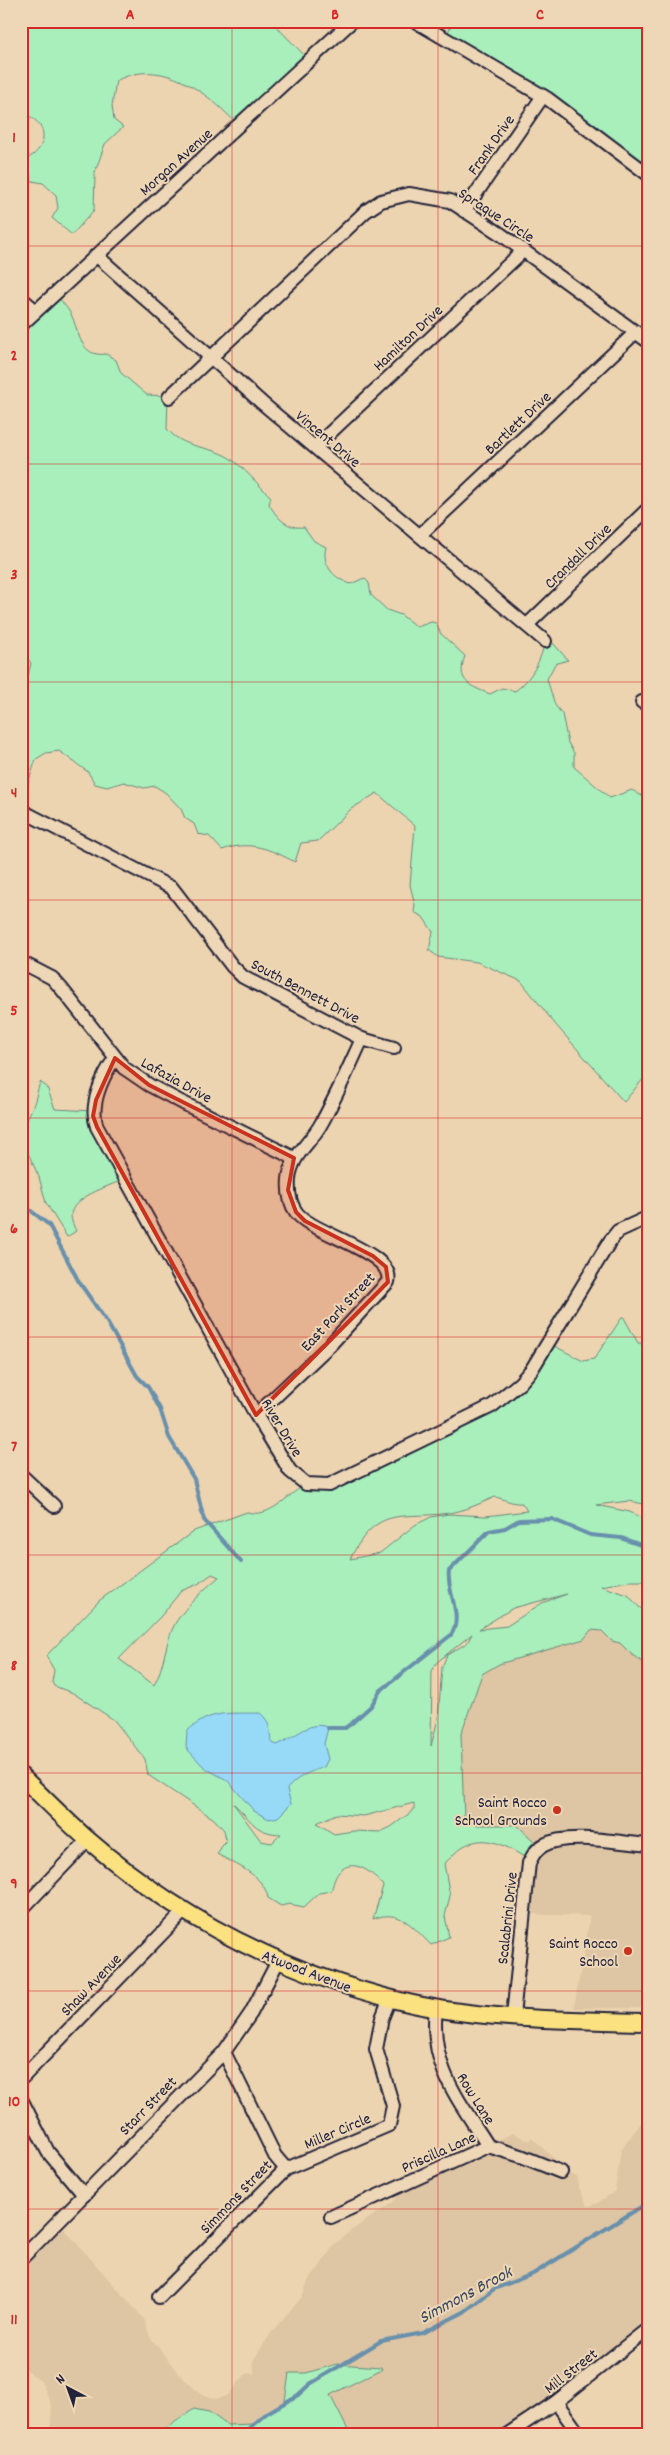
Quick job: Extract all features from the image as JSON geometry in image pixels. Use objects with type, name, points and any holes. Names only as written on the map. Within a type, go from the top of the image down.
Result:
[{"type":"main road","name":"Atwood Avenue","points":[[21,1776],[88,1840],[183,1912],[278,1962],[331,1982],[436,2008],[513,2016],[649,2022]]},
{"type":"street","name":"Morgan Avenue","points":[[21,325],[352,21]]},
{"type":"street","points":[[415,21],[543,96],[570,114],[649,175]]},
{"type":"street","name":"Frank Drive","points":[[464,210],[543,96]]},
{"type":"street","name":"Spraque Circle","points":[[169,397],[192,373],[212,357],[366,211],[381,201],[409,194],[450,201],[649,342]]},
{"type":"street","name":"Hamilton Drive","points":[[315,447],[523,251]]},
{"type":"street","name":"Vincent Drive","points":[[96,255],[262,403],[546,641]]},
{"type":"street","points":[[21,298],[36,311]]},
{"type":"street","name":"Bartlett Drive","points":[[420,535],[636,332]]},
{"type":"street","name":"Crandall Drive","points":[[527,625],[649,508]]},
{"type":"street","name":"South Bennett Drive","points":[[21,812],[103,851],[172,888],[232,966],[243,977],[362,1039],[394,1048]]},
{"type":"street","name":"Lafazia Drive","points":[[21,962],[52,978],[80,1009],[124,1068],[149,1085],[294,1158]]},
{"type":"street","name":"East Park Street","points":[[256,1415],[329,1346],[388,1282],[389,1276],[386,1267],[373,1256],[305,1221],[296,1212],[290,1200],[288,1190],[290,1168],[294,1158],[320,1126],[362,1039]]},
{"type":"street","name":"River Drive","points":[[115,1058],[96,1100],[93,1116],[97,1127],[256,1415],[290,1471],[306,1484],[314,1486],[329,1484],[492,1406],[520,1383],[532,1369],[618,1232],[649,1216]]},
{"type":"street","points":[[21,1475],[54,1506]]},
{"type":"street","points":[[21,1910],[88,1840]]},
{"type":"street","name":"Scalabrini Drive","points":[[513,2016],[529,1863],[535,1852],[552,1842],[577,1840],[649,1845]]},
{"type":"street","name":"Shaw Avenue","points":[[21,2080],[183,1912]]},
{"type":"street","name":"Starr Street","points":[[21,2259],[224,2052],[251,2014],[278,1962]]},
{"type":"street","name":"Miller Circle","points":[[286,2169],[389,2126],[393,2106],[376,2049],[382,2018],[390,1998]]},
{"type":"street","name":"Row Lane","points":[[436,2008],[434,2029],[444,2076],[488,2146]]},
{"type":"street","name":"Simmons Street","points":[[159,2297],[286,2169],[275,2156],[224,2052]]},
{"type":"street","points":[[21,2099],[48,2152],[84,2195]]},
{"type":"street","name":"Priscilla Lane","points":[[331,2218],[488,2146],[521,2156],[561,2172]]},
{"type":"street","name":"Mill Street","points":[[508,2434],[556,2402],[649,2328]]},
{"type":"street","points":[[556,2402],[579,2434]]},
{"type":"highlighted area","points":[[115,1058],[149,1085],[294,1158],[288,1190],[296,1212],[305,1221],[373,1256],[386,1267],[388,1282],[256,1415],[97,1127],[93,1116],[96,1100]]},
{"type":"shaded area","name":"Saint Rocco School Grounds","points":[[591,1630],[599,1630],[620,1643],[649,1667],[649,2008],[574,2008],[590,1916],[523,1914],[535,1851],[517,1825],[478,1825],[464,1819],[461,1734],[482,1674],[499,1664]]},
{"type":"shaded area","points":[[649,2112],[649,2328],[513,2434],[350,2434],[330,2395],[381,2369],[381,2367],[337,2364],[306,2373],[289,2373],[285,2401],[254,2424],[227,2425],[209,2412],[162,2431],[162,2434],[50,2434],[52,2405],[41,2381],[21,2365],[21,2255],[56,2220],[144,2319],[150,2337],[179,2374],[200,2394],[216,2399],[227,2396],[247,2373],[254,2374],[254,2359],[274,2329],[302,2297],[309,2279],[334,2245],[349,2232],[392,2203],[413,2179],[513,2133],[529,2141],[531,2137],[570,2174],[578,2178],[579,2188],[588,2206],[596,2204],[615,2191],[621,2150]]},
{"type":"green space","points":[[21,21],[271,21],[308,59],[237,124],[212,100],[182,81],[166,75],[150,73],[133,74],[116,81],[112,106],[114,120],[123,127],[105,144],[95,172],[94,210],[72,235],[52,218],[58,208],[56,195],[43,183],[32,181],[29,172],[21,163],[21,161],[31,157],[37,151],[42,144],[43,137],[42,129],[38,123],[31,117],[21,113]]},
{"type":"green space","points":[[453,21],[649,21],[649,175],[446,37]]},
{"type":"green space","points":[[56,294],[71,314],[86,348],[97,354],[106,354],[116,360],[121,373],[147,395],[168,396],[167,429],[181,440],[220,453],[239,465],[271,497],[269,504],[283,522],[292,526],[304,527],[314,541],[326,547],[325,559],[334,575],[351,584],[364,578],[369,583],[371,595],[387,610],[401,615],[417,627],[431,622],[436,623],[441,634],[465,656],[462,671],[463,677],[470,685],[490,694],[502,688],[515,691],[535,669],[545,640],[552,642],[568,660],[555,664],[547,679],[555,705],[562,714],[568,743],[574,753],[574,767],[610,798],[632,790],[647,799],[649,806],[649,1072],[624,1102],[555,1024],[521,981],[477,962],[438,957],[429,950],[433,932],[423,917],[414,912],[415,905],[410,885],[415,826],[377,793],[351,809],[318,841],[301,843],[295,862],[260,847],[242,846],[222,850],[209,836],[198,834],[194,824],[185,818],[181,809],[166,793],[155,786],[144,788],[124,782],[107,787],[95,784],[88,772],[59,751],[46,753],[36,759],[21,805],[21,681],[28,676],[31,663],[21,650],[21,298],[34,309]]},
{"type":"green space","points":[[40,1082],[47,1087],[55,1109],[93,1111],[122,1180],[83,1198],[77,1203],[71,1216],[76,1231],[67,1237],[46,1203],[39,1177],[22,1140],[24,1126],[34,1104]]},
{"type":"green space","points":[[623,1316],[638,1343],[649,1344],[649,1505],[629,1501],[596,1505],[630,1512],[649,1522],[649,1581],[629,1581],[601,1586],[628,1595],[640,1608],[649,1609],[649,1667],[620,1643],[612,1641],[602,1631],[591,1630],[584,1639],[499,1664],[482,1674],[461,1734],[464,1819],[478,1825],[517,1825],[539,1846],[529,1860],[505,1846],[488,1841],[480,1841],[462,1847],[444,1864],[450,1896],[445,1916],[449,1937],[431,1945],[405,1921],[391,1916],[373,1919],[383,1886],[375,1876],[357,1866],[345,1868],[339,1872],[331,1891],[319,1893],[304,1907],[289,1904],[281,1906],[268,1898],[261,1883],[255,1877],[217,1854],[226,1840],[224,1830],[214,1819],[148,1775],[145,1759],[114,1720],[73,1693],[54,1686],[52,1682],[54,1670],[46,1656],[100,1600],[194,1531],[247,1512],[263,1512],[271,1509],[307,1484],[328,1483],[509,1392],[549,1343],[583,1361],[594,1359]],"holes":[[[495,1497],[522,1503],[527,1511],[486,1516],[448,1514],[431,1517],[415,1525],[380,1553],[350,1559],[361,1540],[372,1528],[384,1521],[396,1517],[440,1514],[472,1507]],[[212,1574],[219,1577],[185,1609],[176,1622],[169,1637],[161,1670],[154,1685],[119,1659],[161,1616],[181,1591],[198,1584]],[[567,1594],[542,1603],[507,1626],[479,1629],[513,1608]],[[472,1634],[467,1643],[447,1655],[442,1667],[438,1719],[431,1746],[432,1671],[437,1662]],[[233,1803],[254,1825],[265,1831],[281,1834],[272,1843],[261,1841]],[[414,1803],[414,1810],[391,1827],[380,1832],[353,1831],[334,1834],[317,1823],[336,1814],[364,1816]]]},
{"type":"green space","points":[[337,2364],[381,2367],[382,2369],[330,2395],[350,2434],[162,2434],[162,2431],[194,2409],[209,2412],[227,2425],[254,2424],[285,2401],[289,2373],[306,2373]]},
{"type":"water","points":[[230,1713],[260,1713],[268,1723],[271,1742],[277,1745],[309,1727],[316,1725],[328,1728],[324,1744],[328,1759],[324,1767],[295,1781],[287,1789],[291,1804],[278,1817],[269,1819],[254,1811],[227,1780],[205,1768],[186,1748],[187,1731],[205,1719]]},
{"type":"waterway","points":[[21,1203],[49,1225],[79,1282],[107,1322],[137,1376],[148,1387],[160,1409],[169,1437],[194,1479],[204,1520],[241,1562]]},
{"type":"waterway","points":[[328,1728],[345,1728],[352,1723],[371,1706],[380,1691],[451,1635],[456,1620],[449,1571],[489,1531],[505,1528],[519,1520],[552,1519],[590,1535],[621,1538],[649,1548]]},
{"type":"waterway","name":"Simmons Brook","points":[[242,2434],[267,2413],[298,2395],[310,2384],[381,2341],[423,2333],[464,2312],[494,2289],[533,2274],[649,2202]]},
{"type":"place","name":"Saint Rocco School Grounds","points":[[557,1810]]},
{"type":"place","name":"Saint Rocco School","points":[[628,1951]]}]
